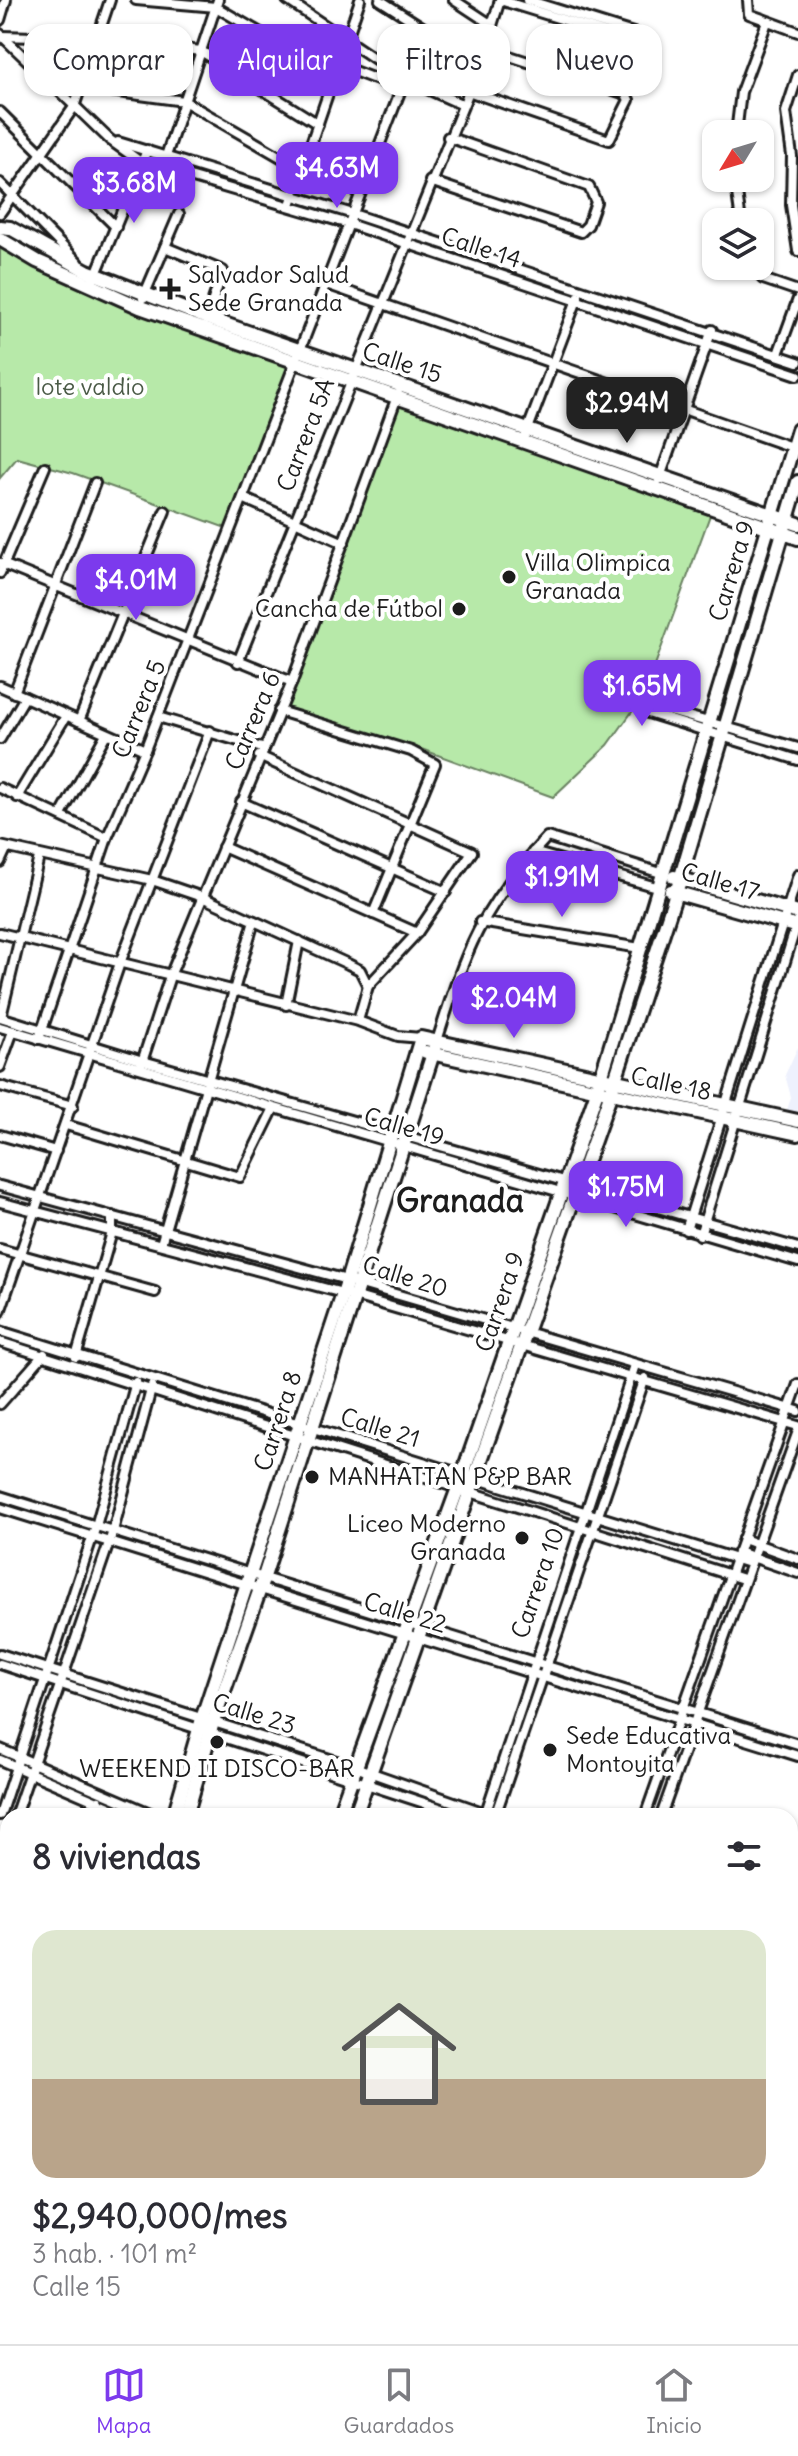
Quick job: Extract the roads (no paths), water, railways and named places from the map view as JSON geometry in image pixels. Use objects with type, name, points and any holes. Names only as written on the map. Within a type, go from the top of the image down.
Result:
[{"type":"street","points":[[0,20],[6,0]]},
{"type":"street","points":[[102,24],[110,0]]},
{"type":"street","points":[[136,0],[217,4],[250,24]]},
{"type":"street","points":[[287,0],[322,24]]},
{"type":"street","points":[[352,24],[360,0]]},
{"type":"street","points":[[380,0],[418,24]]},
{"type":"street","points":[[454,0],[490,24]]},
{"type":"street","points":[[500,0],[645,45],[646,37],[527,0]]},
{"type":"street","name":"Carrera 5A","points":[[492,24],[500,0]]},
{"type":"street","points":[[748,0],[749,14],[798,32]]},
{"type":"street","points":[[162,168],[217,4]]},
{"type":"street","points":[[738,120],[741,92],[767,22]]},
{"type":"street","points":[[1,35],[24,36]]},
{"type":"street","name":"Calle 14","points":[[1,35],[24,57]]},
{"type":"street","points":[[193,50],[201,51],[318,124]]},
{"type":"street","points":[[361,52],[377,64]]},
{"type":"street","points":[[482,96],[609,140],[629,100],[626,94],[510,56]]},
{"type":"street","points":[[798,75],[786,112],[792,156],[791,205],[798,251]]},
{"type":"street","name":"Calle 14","points":[[63,96],[110,140],[142,163],[353,214],[712,330],[798,362]]},
{"type":"street","points":[[0,213],[43,155],[78,96]]},
{"type":"street","points":[[147,96],[184,101],[303,170]]},
{"type":"street","points":[[291,201],[327,96]]},
{"type":"street","name":"Carrera 5","points":[[40,1035],[107,838],[158,717],[398,96]]},
{"type":"street","points":[[438,96],[461,104]]},
{"type":"street","name":"Carrera 5A","points":[[238,662],[465,96]]},
{"type":"street","points":[[0,112],[116,227]]},
{"type":"street","points":[[430,181],[581,232],[591,220],[596,202],[589,187],[448,137]]},
{"type":"street","name":"Calle 14","points":[[110,140],[166,155],[405,244],[798,375]]},
{"type":"street","points":[[0,183],[91,278],[116,227],[147,150]]},
{"type":"street","points":[[142,301],[179,214]]},
{"type":"street","name":"Calle 15","points":[[0,227],[10,228],[91,278]]},
{"type":"street","name":"Calle 15","points":[[0,239],[142,301],[205,324],[398,393],[789,525],[798,538]]},
{"type":"street","points":[[165,247],[223,271],[205,324]]},
{"type":"street","points":[[766,280],[798,291]]},
{"type":"street","points":[[326,284],[795,449]]},
{"type":"street","points":[[526,435],[581,289]]},
{"type":"street","points":[[778,354],[798,299]]},
{"type":"street","points":[[659,482],[712,330]]},
{"type":"street","name":"Carrera 6","points":[[141,1065],[170,976],[292,682],[398,393]]},
{"type":"street","name":"Carrera 9","points":[[358,1808],[420,1633],[464,1490],[461,1474],[517,1338],[568,1196],[599,1083],[770,521],[795,449],[798,430]]},
{"type":"street","points":[[45,467],[1,567],[53,584],[292,682]]},
{"type":"street","name":"Carrera 9","points":[[572,1182],[612,1086],[676,893],[723,731],[789,525],[798,482]]},
{"type":"street","points":[[14,693],[53,584],[95,483]]},
{"type":"street","points":[[243,498],[344,543]]},
{"type":"street","points":[[79,721],[165,511]]},
{"type":"street","points":[[0,686],[145,750]]},
{"type":"street","points":[[0,739],[25,697]]},
{"type":"street","points":[[708,726],[648,713],[646,707],[708,726],[723,731],[798,760]]},
{"type":"street","points":[[279,711],[411,751],[435,764],[373,914]]},
{"type":"street","points":[[17,797],[66,716]]},
{"type":"street","points":[[158,717],[210,731],[261,752],[469,849],[473,856],[417,933],[368,986],[358,1021]]},
{"type":"street","name":"Carrera 6","points":[[0,1312],[2,1296],[21,1255],[120,963],[210,731]]},
{"type":"street","points":[[723,731],[798,748]]},
{"type":"street","points":[[61,815],[106,734]]},
{"type":"street","points":[[0,788],[107,838]]},
{"type":"street","points":[[241,802],[446,892]]},
{"type":"street","name":"Calle 17","points":[[793,911],[547,837],[533,852],[794,924]]},
{"type":"street","points":[[223,847],[417,933]]},
{"type":"street","points":[[0,862],[3,848],[152,880],[202,897],[360,970],[368,986]]},
{"type":"street","points":[[435,1048],[463,958],[480,922],[507,882],[533,852]]},
{"type":"street","points":[[0,1021],[39,857]]},
{"type":"street","points":[[700,1235],[794,924],[798,875]]},
{"type":"street","points":[[161,1244],[254,921]]},
{"type":"street","points":[[480,922],[640,948]]},
{"type":"street","points":[[686,1230],[724,1111],[794,924]]},
{"type":"street","name":"Calle 18","points":[[0,933],[358,1021],[435,1048],[738,1114],[798,1121]]},
{"type":"street","points":[[286,1005],[299,941]]},
{"type":"street","name":"Calle 19","points":[[0,1021],[13,1031],[40,1035]]},
{"type":"street","name":"Calle 19","points":[[0,1021],[206,1084],[300,1118],[572,1182],[798,1248]]},
{"type":"street","points":[[0,1067],[13,1031]]},
{"type":"street","name":"Carrera 8","points":[[398,1139],[419,1044]]},
{"type":"street","name":"Carrera 8","points":[[177,1808],[262,1583],[304,1432],[398,1139],[435,1048]]},
{"type":"street","name":"Calle 19","points":[[206,1084],[259,1093],[304,1106],[568,1196],[798,1262]]},
{"type":"street","points":[[0,1086],[73,1106]]},
{"type":"street","points":[[256,1104],[259,1093]]},
{"type":"street","points":[[66,1125],[240,1177],[276,1111]]},
{"type":"street","name":"Calle 18","points":[[738,1114],[798,1134]]},
{"type":"street","points":[[0,1135],[56,1151]]},
{"type":"street","points":[[706,1169],[719,1174]]},
{"type":"street","name":"Calle 20","points":[[0,1186],[165,1231],[517,1338],[632,1378],[798,1428]]},
{"type":"street","name":"Calle 20","points":[[0,1202],[112,1232],[350,1288]]},
{"type":"street","points":[[72,1365],[112,1232],[112,1216]]},
{"type":"street","points":[[0,1249],[155,1292]]},
{"type":"street","name":"Calle 21","points":[[0,1331],[155,1379],[464,1490],[743,1579]]},
{"type":"street","name":"Carrera 9","points":[[341,1808],[406,1628],[464,1490],[475,1478],[517,1338]]},
{"type":"street","name":"Calle 20","points":[[517,1338],[635,1365],[794,1410]]},
{"type":"street","name":"Calle 21","points":[[0,1342],[151,1390],[461,1474],[798,1573]]},
{"type":"street","points":[[0,1404],[44,1356],[48,1345]]},
{"type":"street","name":"Carrera 10","points":[[492,1808],[534,1662],[635,1365]]},
{"type":"street","name":"Carrera 10","points":[[493,1808],[545,1678],[648,1369]]},
{"type":"street","points":[[2,1808],[96,1526],[139,1374]]},
{"type":"street","points":[[18,1808],[113,1531],[155,1379]]},
{"type":"street","points":[[648,1808],[729,1574],[785,1422],[794,1410],[798,1384]]},
{"type":"street","points":[[0,1391],[10,1394]]},
{"type":"street","points":[[664,1808],[798,1428]]},
{"type":"street","name":"Carrera 8","points":[[188,1808],[206,1726],[248,1579],[304,1432]]},
{"type":"street","name":"Calle 22","points":[[0,1496],[113,1531],[248,1579]]},
{"type":"street","name":"Calle 22","points":[[0,1508],[109,1542],[262,1583],[406,1628],[532,1674],[798,1756]]},
{"type":"street","points":[[752,1513],[766,1518]]},
{"type":"street","points":[[743,1539],[798,1559]]},
{"type":"street","name":"Calle 22","points":[[420,1633],[548,1666],[798,1744]]},
{"type":"street","name":"Calle 23","points":[[0,1654],[48,1676],[60,1686],[206,1726]]},
{"type":"street","name":"Calle 23","points":[[0,1664],[48,1676],[63,1676],[206,1726],[467,1808]]},
{"type":"street","points":[[0,1749],[30,1773],[112,1808]]},
{"type":"street","points":[[0,1760],[33,1763],[138,1808]]},
{"type":"street","name":"Calle 23","points":[[370,1778],[444,1808]]},
{"type":"street","points":[[96,1808],[102,1793]]},
{"type":"place","name":"Salvador Salud Sede Granada","points":[[170,289]]},
{"type":"place","name":"Villa Olimpica Granada","points":[[509,577]]},
{"type":"place","name":"Cancha de Fútbol","points":[[459,609]]},
{"type":"place","name":"MANHATTAN P&P BAR","points":[[312,1477]]},
{"type":"place","name":"Liceo Moderno Granada","points":[[522,1538]]},
{"type":"place","name":"WEEKEND II DISCO-BAR","points":[[217,1742]]},
{"type":"place","name":"Sede Educativa Montoyita","points":[[550,1750]]},
{"type":"district","name":"Granada","points":[[460,1201]]},
{"type":"park label","name":"lote valdio","points":[[90,387]]}]
